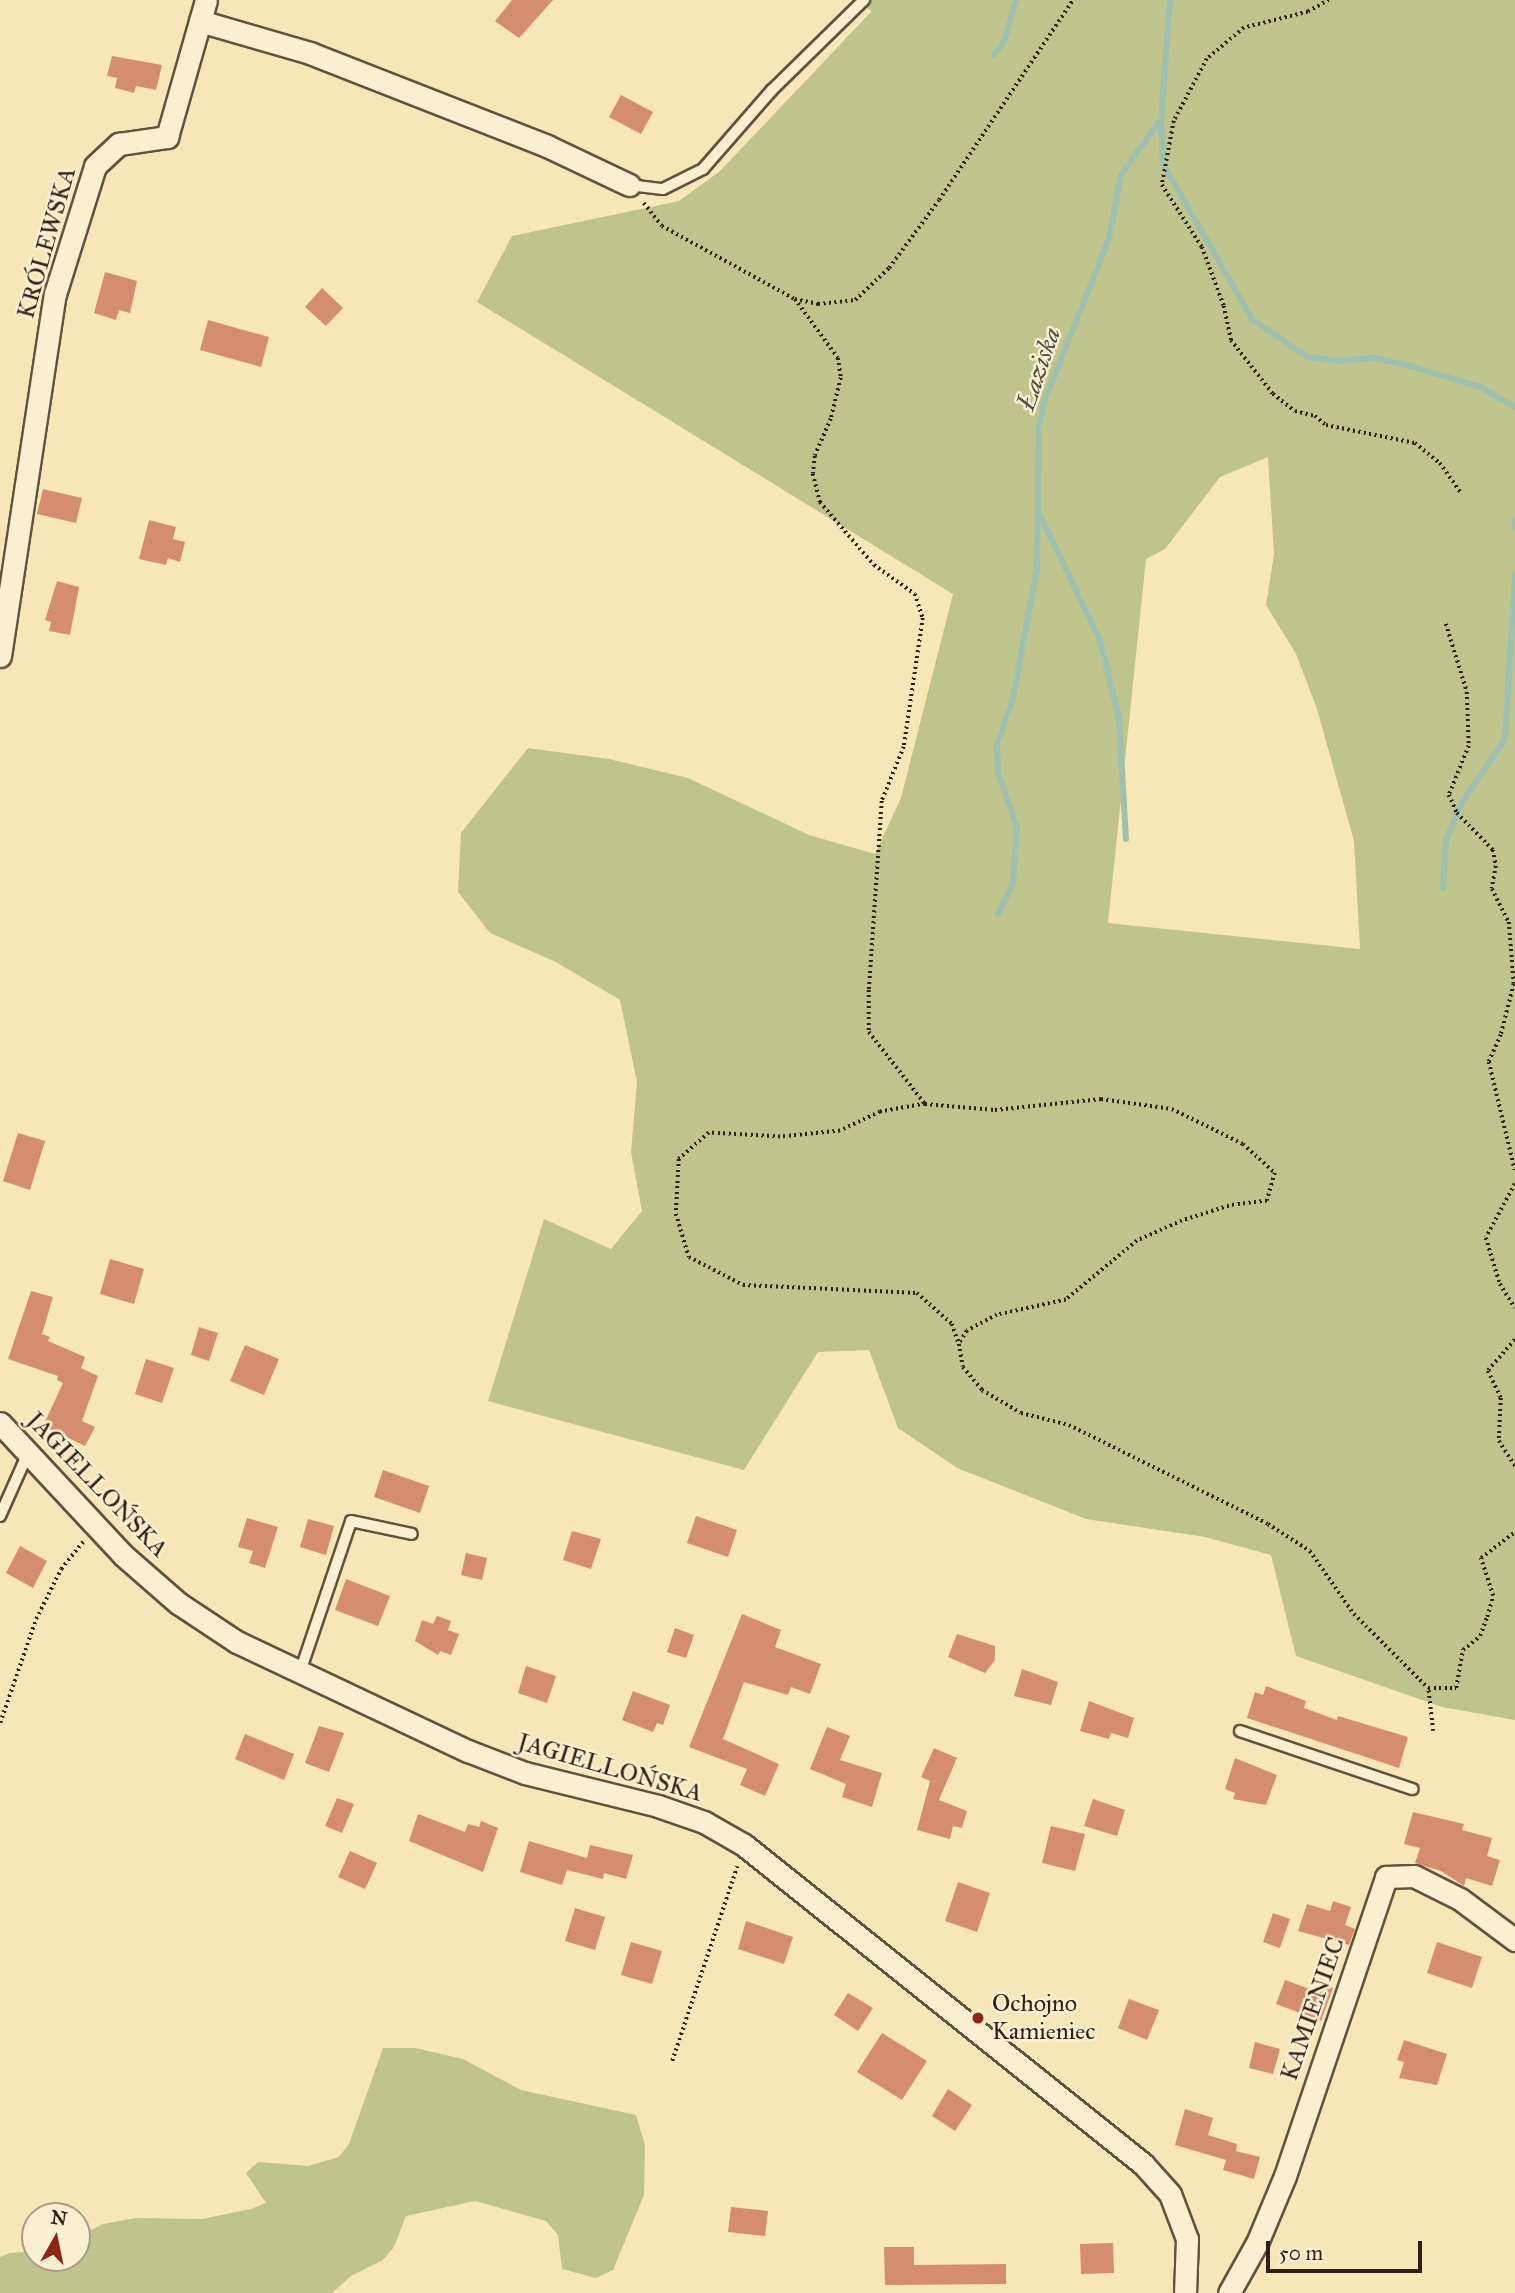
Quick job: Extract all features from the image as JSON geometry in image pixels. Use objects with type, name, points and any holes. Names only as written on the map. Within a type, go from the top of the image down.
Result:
[{"type":"street","points":[[206,0],[200,22],[310,53],[547,146],[629,185]]},
{"type":"street","name":"KRÓLEWSKA","points":[[0,656],[55,294],[95,166],[119,144],[167,137],[200,22]]},
{"type":"street","name":"JAGIELLOŃSKA","points":[[0,1423],[29,1451],[96,1526],[178,1602],[237,1642],[525,1773],[658,1806],[704,1822],[744,1845],[1143,2164],[1170,2194],[1187,2239],[1185,2293]]},
{"type":"street","name":"KAMIENIEC","points":[[1229,2293],[1257,2243],[1285,2176],[1386,1877],[1414,1876],[1460,1899],[1515,1940]]},
{"type":"lane","points":[[629,185],[663,189],[703,169],[772,90],[864,0]]},
{"type":"lane","points":[[0,1516],[29,1451]]},
{"type":"lane","points":[[300,1672],[351,1521],[412,1534]]},
{"type":"lane","points":[[1240,1731],[1412,1789]]},
{"type":"path","points":[[629,185],[662,226],[795,299],[818,304],[855,300],[889,268],[1073,0]]},
{"type":"path","points":[[1329,0],[1308,12],[1244,28],[1207,60],[1174,121],[1162,185],[1202,247],[1224,306],[1231,340],[1273,394],[1295,411],[1315,416],[1326,425],[1416,443],[1440,463],[1461,493]]},
{"type":"path","points":[[795,299],[838,358],[841,378],[831,419],[815,456],[813,474],[821,502],[874,565],[915,594],[923,618],[904,747],[882,801],[869,990],[869,1032],[925,1104]]},
{"type":"path","points":[[1446,624],[1467,692],[1469,746],[1449,794],[1457,813],[1493,850],[1496,866],[1492,889],[1509,922],[1514,984],[1501,1035],[1489,1062],[1515,1170]]},
{"type":"path","points":[[959,1344],[967,1331],[996,1315],[1066,1300],[1137,1241],[1229,1206],[1267,1201],[1275,1173],[1243,1144],[1172,1109],[1101,1099],[995,1110],[925,1104],[880,1112],[840,1131],[780,1137],[709,1133],[679,1159],[676,1214],[688,1257],[743,1285],[917,1293],[952,1324],[969,1375],[982,1390],[1011,1407],[1069,1425],[1268,1524],[1310,1551],[1354,1614],[1428,1688],[1433,1731]]},
{"type":"path","points":[[1515,1184],[1486,1238],[1500,1284],[1515,1308]]},
{"type":"path","points":[[1515,1340],[1488,1371],[1501,1398],[1499,1441],[1515,1466]]},
{"type":"path","points":[[0,1723],[36,1619],[61,1569],[96,1526]]},
{"type":"path","points":[[1428,1688],[1456,1688],[1463,1650],[1480,1636],[1493,1596],[1481,1558],[1515,1532]]},
{"type":"path","points":[[672,2061],[744,1845]]},
{"type":"green space","points":[[854,0],[1515,0],[1515,1720],[1442,1707],[1296,1656],[1271,1555],[1205,1537],[1086,1519],[957,1468],[898,1428],[869,1350],[818,1352],[744,1470],[488,1401],[544,1219],[611,1249],[642,1211],[631,1152],[637,1082],[620,1000],[556,962],[490,933],[458,892],[461,833],[528,748],[609,759],[688,778],[809,835],[875,854],[901,798],[953,594],[477,302],[512,236],[679,201],[720,171],[872,11]],"holes":[[[1268,457],[1274,554],[1266,605],[1296,654],[1317,709],[1354,841],[1360,949],[1108,923],[1146,559],[1165,549],[1220,477]]]},
{"type":"green space","points":[[383,2048],[415,2048],[463,2059],[521,2090],[636,2115],[645,2145],[644,2195],[613,2270],[596,2278],[562,2269],[558,2235],[546,2221],[475,2201],[406,2216],[394,2247],[383,2260],[351,2276],[332,2293],[0,2293],[0,2257],[21,2252],[21,2272],[91,2272],[91,2230],[103,2224],[136,2218],[202,2219],[251,2209],[266,2203],[246,2173],[258,2162],[308,2166],[339,2157],[349,2144]]},
{"type":"building","points":[[512,0],[553,0],[519,38],[495,21]]},
{"type":"building","points":[[112,56],[162,65],[156,90],[136,86],[134,93],[115,88],[117,78],[107,76]]},
{"type":"building","points":[[621,95],[653,112],[641,134],[609,117]]},
{"type":"building","points":[[105,272],[137,281],[130,313],[119,310],[116,320],[94,313]]},
{"type":"building","points":[[322,288],[343,308],[326,326],[305,307]]},
{"type":"building","points":[[208,320],[269,337],[261,367],[200,350]]},
{"type":"building","points":[[43,489],[82,498],[76,523],[37,514]]},
{"type":"building","points":[[149,520],[176,527],[173,539],[185,542],[180,562],[168,558],[166,565],[139,559]]},
{"type":"building","points":[[57,581],[79,587],[70,635],[49,631],[51,622],[45,620]]},
{"type":"building","points":[[18,1133],[45,1141],[30,1190],[3,1181]]},
{"type":"building","points":[[110,1259],[144,1269],[134,1304],[100,1294]]},
{"type":"building","points":[[31,1291],[53,1297],[42,1334],[50,1337],[48,1341],[85,1357],[81,1368],[98,1376],[82,1421],[95,1427],[85,1446],[43,1426],[63,1383],[57,1380],[58,1376],[8,1359]]},
{"type":"building","points":[[199,1327],[218,1333],[209,1361],[191,1355]]},
{"type":"building","points":[[245,1345],[279,1359],[264,1395],[230,1381]]},
{"type":"building","points":[[146,1359],[174,1368],[162,1403],[135,1394]]},
{"type":"building","points":[[383,1470],[429,1486],[420,1513],[374,1497]]},
{"type":"building","points":[[696,1516],[737,1530],[728,1557],[687,1543]]},
{"type":"building","points":[[247,1518],[278,1527],[265,1568],[249,1563],[253,1551],[238,1547]]},
{"type":"building","points":[[308,1519],[334,1526],[326,1555],[300,1547]]},
{"type":"building","points":[[572,1531],[601,1539],[591,1569],[563,1560]]},
{"type":"building","points":[[20,1546],[47,1561],[33,1588],[6,1573]]},
{"type":"building","points":[[466,1553],[487,1558],[482,1580],[461,1575]]},
{"type":"building","points":[[346,1579],[390,1596],[378,1626],[335,1610]]},
{"type":"building","points":[[742,1614],[781,1630],[775,1647],[821,1664],[810,1694],[791,1687],[788,1695],[744,1682],[723,1739],[779,1764],[765,1796],[740,1785],[747,1769],[689,1747]]},
{"type":"building","points":[[437,1616],[451,1621],[448,1630],[459,1634],[451,1655],[440,1651],[438,1655],[415,1641],[422,1620],[433,1624]]},
{"type":"building","points":[[675,1628],[694,1635],[686,1658],[667,1652]]},
{"type":"building","points":[[957,1634],[995,1646],[995,1660],[985,1673],[948,1657]]},
{"type":"building","points":[[526,1666],[556,1676],[547,1703],[518,1693]]},
{"type":"building","points":[[1022,1669],[1058,1682],[1051,1705],[1014,1696]]},
{"type":"building","points":[[1266,1686],[1306,1701],[1304,1708],[1337,1720],[1338,1716],[1408,1737],[1399,1768],[1247,1718],[1255,1692],[1263,1695]]},
{"type":"building","points":[[633,1691],[670,1705],[663,1725],[657,1723],[653,1732],[622,1720]]},
{"type":"building","points":[[1089,1701],[1134,1718],[1128,1738],[1111,1733],[1109,1739],[1080,1731]]},
{"type":"building","points":[[319,1726],[344,1733],[329,1772],[305,1763]]},
{"type":"building","points":[[827,1727],[850,1736],[840,1760],[882,1773],[872,1807],[842,1797],[846,1784],[810,1769]]},
{"type":"building","points":[[245,1734],[294,1754],[284,1780],[235,1759]]},
{"type":"building","points":[[934,1748],[957,1758],[939,1800],[967,1811],[962,1828],[953,1826],[950,1839],[917,1830],[930,1781],[921,1777]]},
{"type":"building","points":[[1235,1758],[1277,1775],[1266,1805],[1233,1799],[1235,1793],[1225,1789]]},
{"type":"building","points":[[337,1798],[354,1804],[342,1833],[325,1826]]},
{"type":"building","points":[[1093,1799],[1125,1810],[1117,1836],[1084,1826]]},
{"type":"building","points":[[1413,1812],[1464,1824],[1462,1830],[1492,1838],[1487,1856],[1500,1860],[1492,1886],[1466,1878],[1464,1886],[1441,1871],[1415,1863],[1420,1848],[1404,1844]]},
{"type":"building","points":[[418,1814],[465,1832],[468,1824],[479,1827],[481,1821],[498,1828],[483,1872],[409,1841]]},
{"type":"building","points":[[1051,1826],[1085,1834],[1075,1871],[1042,1863]]},
{"type":"building","points":[[529,1841],[587,1858],[590,1845],[633,1855],[626,1879],[604,1873],[603,1879],[567,1870],[562,1885],[520,1872]]},
{"type":"building","points":[[350,1851],[377,1863],[365,1889],[338,1877]]},
{"type":"building","points":[[958,1882],[990,1893],[977,1932],[945,1921]]},
{"type":"building","points":[[1333,1901],[1351,1907],[1345,1925],[1355,1929],[1349,1945],[1298,1931],[1307,1904],[1330,1911]]},
{"type":"building","points":[[575,1908],[605,1917],[595,1950],[565,1941]]},
{"type":"building","points":[[1273,1913],[1290,1919],[1280,1948],[1263,1942]]},
{"type":"building","points":[[746,1921],[793,1937],[784,1964],[738,1949]]},
{"type":"building","points":[[631,1942],[662,1951],[652,1984],[621,1975]]},
{"type":"building","points":[[1437,1942],[1482,1957],[1472,1988],[1427,1973]]},
{"type":"building","points":[[1285,1980],[1315,1991],[1318,1983],[1333,1988],[1321,2021],[1276,2004]]},
{"type":"building","points":[[848,1993],[873,2008],[858,2031],[834,2015]]},
{"type":"building","points":[[1129,1999],[1159,2010],[1147,2040],[1118,2028]]},
{"type":"building","points":[[882,2033],[927,2061],[902,2100],[857,2072]]},
{"type":"building","points":[[1404,2040],[1447,2054],[1437,2085],[1399,2078],[1404,2062],[1397,2060]]},
{"type":"building","points":[[1255,2042],[1280,2049],[1273,2074],[1249,2068]]},
{"type":"building","points":[[948,2089],[972,2105],[955,2131],[932,2116]]},
{"type":"building","points":[[1185,2109],[1213,2118],[1208,2135],[1237,2144],[1236,2151],[1260,2157],[1254,2179],[1223,2170],[1226,2160],[1175,2145]]},
{"type":"building","points":[[731,2207],[768,2211],[765,2236],[728,2232]]},
{"type":"building","points":[[1113,2243],[1114,2273],[1081,2274],[1080,2244]]},
{"type":"building","points":[[884,2247],[914,2247],[914,2265],[1006,2264],[1006,2284],[885,2285]]},
{"type":"waterway","points":[[994,55],[1005,39],[1016,0]]},
{"type":"waterway","points":[[1170,0],[1161,119],[1163,164],[1252,319],[1307,357],[1338,361],[1375,358],[1413,367],[1480,387],[1515,407]]},
{"type":"waterway","name":"Łaziska","points":[[998,914],[1013,883],[1017,827],[998,773],[997,746],[1013,698],[1037,569],[1039,428],[1044,402],[1109,239],[1121,175],[1161,119]]},
{"type":"waterway","name":"Łaziska","points":[[1041,517],[1100,640],[1119,718],[1126,839]]},
{"type":"waterway","points":[[1515,520],[1515,528]]},
{"type":"waterway","points":[[1443,888],[1446,840],[1461,804],[1505,739],[1515,574]]},
{"type":"place","name":"Ochojno Kamieniec","points":[[978,2018]]}]
